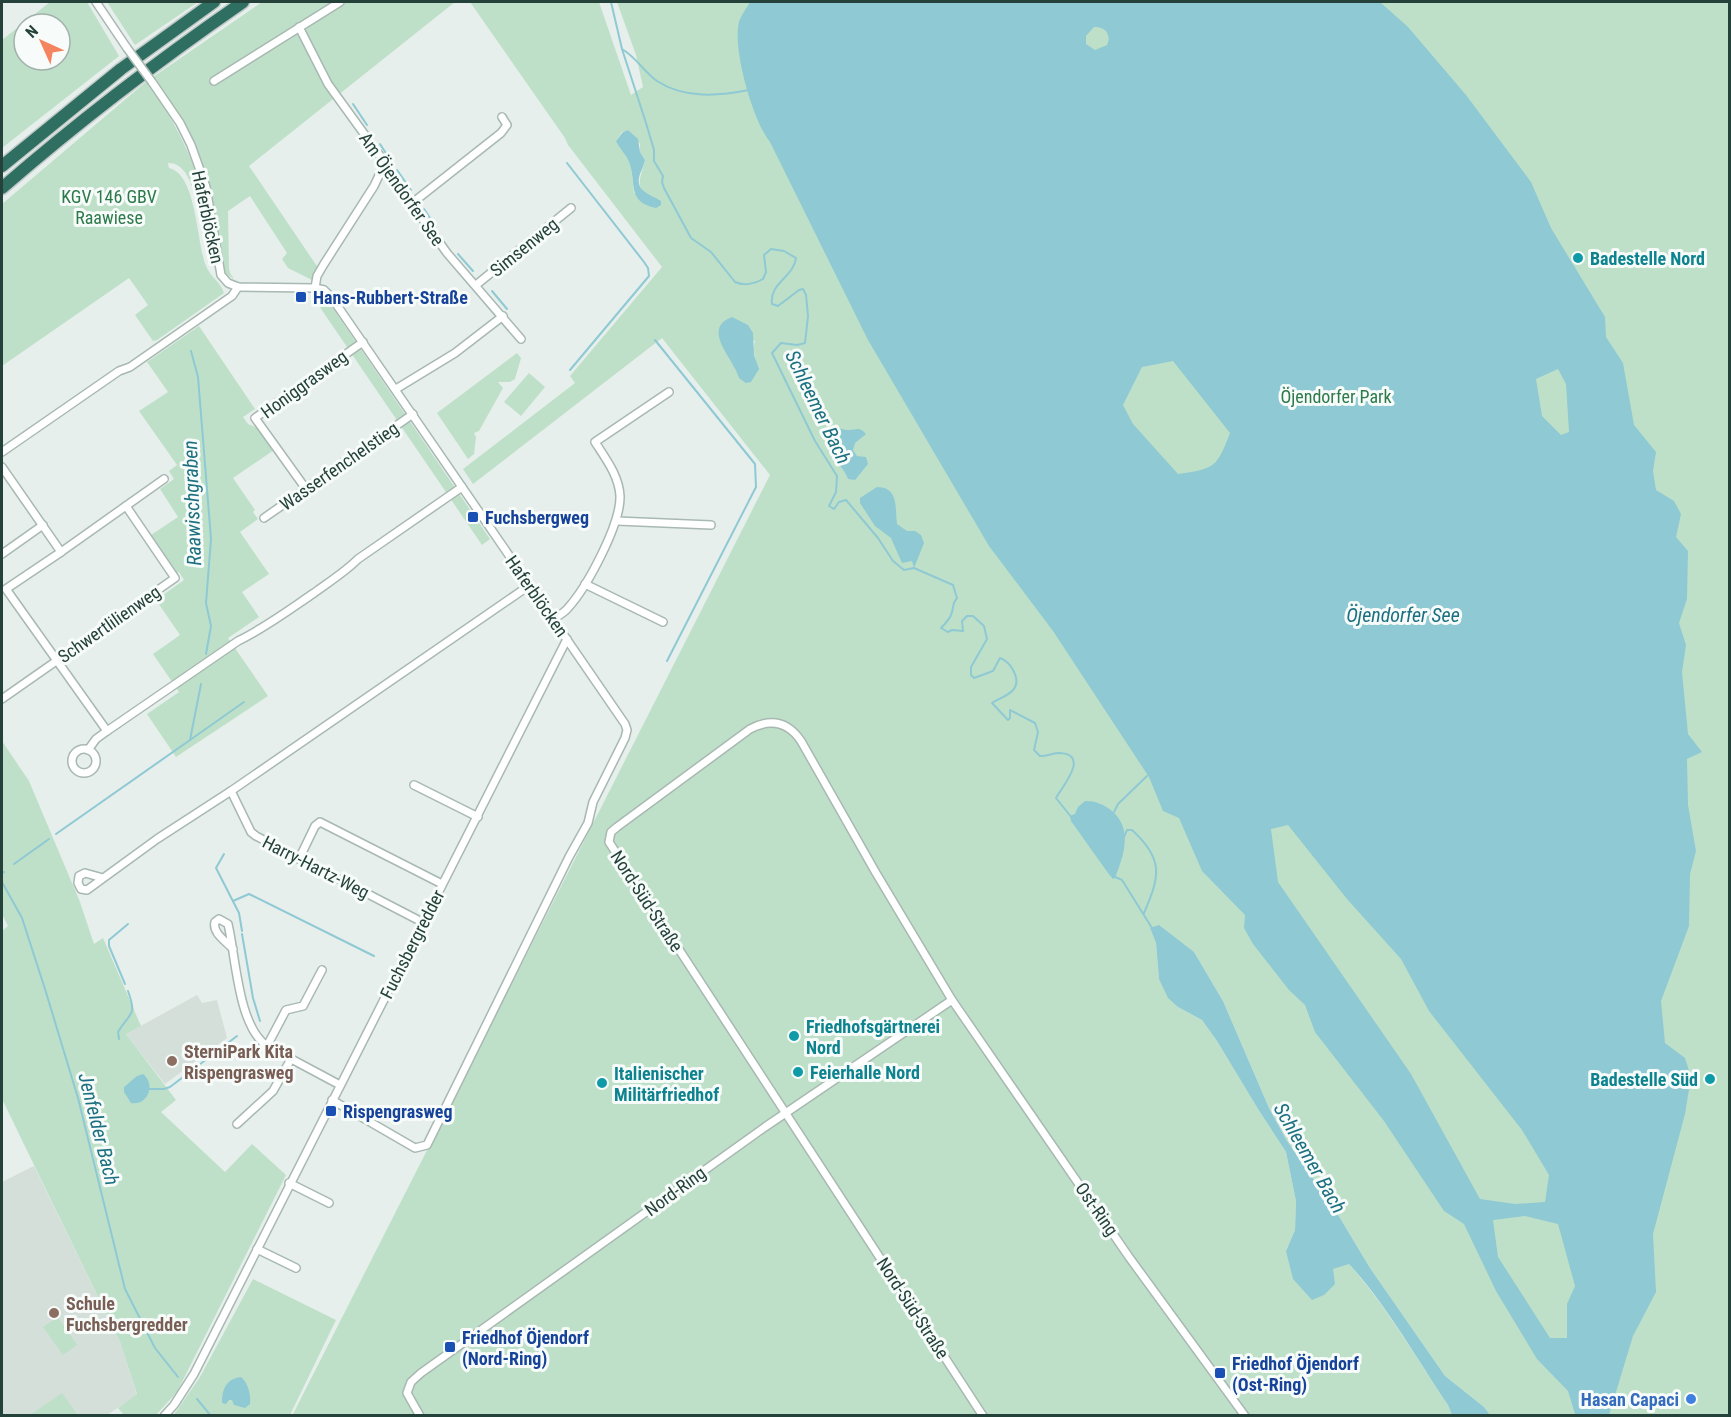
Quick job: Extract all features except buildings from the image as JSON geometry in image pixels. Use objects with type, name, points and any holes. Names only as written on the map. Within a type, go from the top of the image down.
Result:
[{"type":"highway","points":[[2,166],[121,69],[214,2]]},
{"type":"highway","points":[[2,188],[50,146],[131,82],[243,2]]},
{"type":"street","name":"Haferblöcken","points":[[96,2],[180,123],[206,188],[216,239],[219,271],[228,283],[238,287]]},
{"type":"street","points":[[214,81],[340,2]]},
{"type":"street","name":"Am Öjendorfer See","points":[[299,27],[328,84],[383,160],[384,165],[411,204],[447,253],[521,339]]},
{"type":"street","points":[[411,204],[501,133],[507,125],[502,117]]},
{"type":"street","points":[[2,452],[232,296],[238,287],[315,288],[317,276],[374,186],[384,165]]},
{"type":"street","name":"Simsenweg","points":[[476,285],[571,208]]},
{"type":"street","name":"Haferblöcken","points":[[315,288],[324,290],[332,298],[627,730],[593,802],[588,823],[427,1145],[415,1148],[332,1100]]},
{"type":"street","points":[[396,389],[455,352],[503,316]]},
{"type":"street","name":"Honiggrasweg","points":[[306,489],[255,418],[363,342]]},
{"type":"street","points":[[553,620],[568,609],[585,584],[617,521],[620,496],[614,472],[596,442],[669,392]]},
{"type":"street","name":"Wasserfenchelstieg","points":[[264,518],[413,414]]},
{"type":"street","points":[[2,466],[61,552]]},
{"type":"street","points":[[107,731],[4,586],[61,552],[164,479]]},
{"type":"street","points":[[88,750],[96,739],[107,731],[238,641],[258,632],[462,487]]},
{"type":"street","name":"Schwertlilienweg","points":[[2,699],[175,578],[126,506]]},
{"type":"street","points":[[617,521],[711,525]]},
{"type":"street","points":[[2,554],[43,525]]},
{"type":"street","points":[[585,584],[663,622]]},
{"type":"street","points":[[103,878],[156,839],[530,585]]},
{"type":"street","name":"Fuchsbergredder","points":[[164,1416],[194,1374],[567,639]]},
{"type":"street","name":"Nord-Süd-Straße","points":[[952,1000],[796,734],[786,726],[765,722],[750,729],[611,832],[609,838],[624,866],[983,1416]]},
{"type":"street","points":[[414,785],[478,817]]},
{"type":"street","name":"Harry-Hartz-Weg","points":[[231,790],[255,836],[422,922]]},
{"type":"street","points":[[299,859],[315,826],[320,822],[442,884]]},
{"type":"street","points":[[234,949],[245,1014],[253,1032],[267,1046],[340,1084]]},
{"type":"street","points":[[267,1046],[286,1010],[303,1006],[322,970]]},
{"type":"street","name":"Nord-Ring","points":[[420,1416],[407,1393],[411,1382],[421,1373],[847,1070],[952,1000]]},
{"type":"street","name":"Ost-Ring","points":[[952,1000],[1129,1257],[1245,1416]]},
{"type":"street","points":[[237,1124],[273,1091],[291,1059]]},
{"type":"street","points":[[290,1183],[329,1203]]},
{"type":"street","points":[[256,1249],[296,1268]]},
{"type":"shaded area","name":"SterniPark Kita Rispengrasweg","points":[[197,995],[202,1003],[217,1000],[227,1038],[165,1084],[126,1034]]},
{"type":"shaded area","name":"Schule Fuchsbergredder","points":[[34,1166],[120,1342],[137,1395],[107,1415],[2,1416],[2,1182]]},
{"type":"green space","points":[[50,2],[87,2],[119,56],[2,148],[2,40],[12,32],[12,72],[72,72],[72,12],[37,12]]},
{"type":"green space","points":[[107,2],[198,2],[135,45]]},
{"type":"green space","points":[[262,2],[455,2],[249,166],[323,275],[314,281],[288,268],[282,259],[287,253],[250,196],[228,211],[229,268],[234,279],[223,272],[215,211],[199,157],[174,108],[153,77]]},
{"type":"green space","name":"Öjendorfer Park","points":[[470,2],[599,2],[631,95],[643,87],[636,55],[617,2],[1729,2],[1729,1415],[1490,1415],[1484,1407],[1445,1376],[1370,1268],[1337,1213],[1287,1141],[1269,1108],[1223,1001],[1194,952],[1150,928],[1156,943],[1159,979],[1178,1007],[1202,1020],[1286,1152],[1296,1201],[1295,1230],[1286,1251],[1332,1269],[1348,1263],[1388,1314],[1448,1405],[1452,1415],[292,1416],[770,475],[662,338],[473,484],[463,469],[575,383],[570,376],[662,267],[568,145]],"holes":[[[628,130],[640,144],[640,152],[645,160],[640,187],[656,198],[634,193],[628,158],[616,141],[622,132]],[[755,340],[753,350],[756,361],[739,378],[737,370],[727,355]]]},
{"type":"green space","name":"KGV 146 GBV Raawiese","points":[[147,81],[174,123],[194,167],[208,213],[214,262],[204,239],[193,189],[187,176],[179,166],[168,163],[169,168],[178,173],[185,183],[191,196],[206,266],[224,293],[153,341],[135,315],[148,305],[129,278],[2,366],[2,204]]},
{"type":"green space","points":[[315,300],[328,301],[490,539],[482,545]]},
{"type":"green space","points":[[199,326],[255,409],[243,417],[248,424],[258,428],[274,450],[233,478],[255,510],[253,512],[258,519],[240,532],[269,574],[242,592],[259,617],[228,638],[268,696],[176,757],[147,714],[179,692],[153,654],[180,635],[156,600],[184,580],[151,535],[178,517],[160,489],[174,479],[169,471],[177,465],[139,411],[168,392],[147,362]]},
{"type":"green space","points":[[517,353],[521,358],[515,379],[510,382],[498,382],[503,388],[479,431],[474,433],[476,437],[474,454],[468,459],[437,413]]},
{"type":"green space","points":[[529,373],[545,387],[521,416],[504,402]]},
{"type":"green space","points":[[2,741],[29,781],[80,902],[94,944],[103,938],[141,1026],[126,1034],[176,1100],[161,1112],[225,1172],[252,1144],[286,1175],[177,1392],[156,1415],[124,1415],[118,1408],[137,1394],[120,1342],[2,1099],[2,931],[8,926],[2,914]]},
{"type":"green space","points":[[253,1279],[336,1320],[290,1415],[173,1416],[200,1377]]},
{"type":"green space","points":[[58,1317],[77,1345],[63,1355],[43,1327]]},
{"type":"green space","points":[[62,1393],[77,1414],[30,1415]]},
{"type":"water","name":"Öjendorfer See","points":[[750,2],[1380,2],[1408,27],[1466,95],[1531,182],[1551,228],[1605,317],[1606,337],[1623,363],[1634,425],[1656,452],[1653,471],[1656,490],[1674,501],[1681,514],[1676,537],[1688,551],[1687,599],[1679,623],[1686,645],[1682,672],[1688,734],[1702,752],[1687,759],[1688,805],[1696,851],[1690,874],[1689,926],[1661,1001],[1665,1043],[1685,1058],[1691,1077],[1685,1114],[1653,1234],[1656,1292],[1633,1336],[1609,1415],[1575,1414],[1568,1391],[1537,1359],[1496,1291],[1464,1224],[1444,1211],[1384,1121],[1315,1032],[1305,1005],[1289,990],[1253,944],[1244,928],[1245,915],[1202,871],[1179,818],[1163,811],[1149,777],[1053,631],[989,546],[868,340],[757,118],[738,49],[739,22]],"holes":[[[1094,27],[1098,27],[1106,32],[1109,38],[1107,45],[1095,50],[1086,44],[1086,36]],[[1173,361],[1230,433],[1222,453],[1213,464],[1207,468],[1178,474],[1133,424],[1123,405],[1142,367]],[[1558,369],[1566,384],[1569,432],[1561,435],[1542,416],[1536,379]],[[1288,825],[1347,899],[1401,959],[1429,1011],[1522,1130],[1549,1175],[1545,1202],[1515,1204],[1480,1199],[1411,1074],[1278,882],[1271,829]],[[1525,1216],[1558,1224],[1575,1286],[1567,1304],[1567,1338],[1550,1338],[1498,1257],[1493,1220]]]},
{"type":"water","points":[[628,130],[638,139],[640,152],[645,160],[639,184],[644,191],[661,201],[661,205],[656,208],[640,201],[636,196],[629,162],[616,141],[623,132]]},
{"type":"water","points":[[732,317],[748,325],[753,333],[754,355],[759,369],[751,382],[746,383],[739,378],[719,337],[719,329],[723,322]]},
{"type":"water","points":[[835,428],[860,429],[866,434],[855,443],[853,450],[857,456],[866,457],[868,464],[855,480],[848,479],[828,449],[829,435]]},
{"type":"water","points":[[877,487],[884,488],[892,494],[896,505],[897,524],[907,531],[915,531],[921,535],[924,543],[914,568],[912,561],[902,563],[891,538],[875,526],[860,503],[860,498]]},
{"type":"water","points":[[1085,801],[1096,802],[1109,809],[1119,818],[1123,826],[1124,851],[1113,879],[1071,821],[1070,816],[1075,814],[1078,807]]},
{"type":"water","points":[[1159,925],[1194,952],[1223,1001],[1269,1108],[1287,1141],[1337,1213],[1370,1268],[1445,1376],[1484,1407],[1490,1415],[1452,1415],[1448,1405],[1388,1314],[1349,1264],[1333,1269],[1335,1284],[1324,1295],[1312,1300],[1293,1279],[1286,1251],[1295,1230],[1296,1201],[1286,1152],[1202,1020],[1178,1007],[1168,998],[1159,979],[1156,943],[1150,928]]},
{"type":"water","points":[[143,1074],[149,1083],[146,1098],[137,1103],[131,1103],[124,1092],[124,1087]]},
{"type":"water","points":[[241,1377],[246,1382],[250,1404],[245,1408],[234,1405],[232,1400],[226,1404],[222,1403],[228,1382]]},
{"type":"waterway","name":"Schleemer Bach","points":[[611,2],[622,49],[654,150],[654,161],[663,176],[664,188],[691,238],[711,252],[735,282],[742,284],[763,279],[766,272],[764,255],[771,249],[784,251],[796,258],[791,270],[774,291],[772,304],[778,306],[803,289],[806,295],[808,316],[805,343],[797,345],[781,343],[772,353],[815,441],[837,476],[836,492],[829,506],[834,509],[839,502],[846,500],[878,538],[893,561],[904,570],[914,568],[953,585],[957,598],[948,621],[941,628],[948,632],[963,631],[962,621],[967,616],[973,616],[984,626],[987,639],[971,667],[971,675],[974,678],[993,671],[1000,658],[1011,667],[1016,677],[1013,690],[992,703],[1008,720],[1010,710],[1035,723],[1038,732],[1034,750],[1040,756],[1059,753],[1073,759],[1072,772],[1056,798],[1072,818]]},
{"type":"waterway","points":[[622,49],[657,81],[679,91],[714,95],[749,90]]},
{"type":"waterway","points":[[353,104],[367,125]]},
{"type":"waterway","points":[[380,144],[391,161]]},
{"type":"waterway","points":[[567,163],[644,262],[649,276],[570,370]]},
{"type":"waterway","points":[[397,170],[411,190]]},
{"type":"waterway","points":[[424,209],[436,227]]},
{"type":"waterway","points":[[458,254],[473,271]]},
{"type":"waterway","points":[[492,291],[507,309]]},
{"type":"waterway","points":[[655,340],[755,464],[756,487],[667,661]]},
{"type":"waterway","name":"Raawischgraben","points":[[191,351],[198,377],[211,539],[206,603],[211,626],[206,654]]},
{"type":"waterway","name":"Raawischgraben","points":[[56,834],[190,740],[201,684]]},
{"type":"waterway","points":[[190,740],[244,702]]},
{"type":"waterway","points":[[1114,812],[1118,804],[1147,776]]},
{"type":"waterway","name":"Schleemer Bach","points":[[1124,837],[1127,830],[1132,830],[1150,850],[1154,859],[1156,878],[1144,913]]},
{"type":"waterway","name":"Raawischgraben","points":[[14,864],[49,839]]},
{"type":"waterway","points":[[224,854],[216,868],[239,913],[242,931]]},
{"type":"waterway","name":"Schleemer Bach","points":[[1113,876],[1122,880],[1152,928]]},
{"type":"waterway","name":"Jenfelder Bach","points":[[2,882],[22,918],[78,1098],[125,1289],[155,1348],[178,1377]]},
{"type":"waterway","points":[[233,901],[249,894],[374,956]]},
{"type":"waterway","points":[[125,984],[109,946],[109,940],[128,924]]},
{"type":"waterway","points":[[242,934],[253,998],[260,1021]]},
{"type":"waterway","points":[[119,1039],[118,1032],[132,1009],[128,991]]},
{"type":"waterway","points":[[149,1089],[170,1087],[237,1036]]},
{"type":"waterway","name":"Jenfelder Bach","points":[[197,1399],[211,1416]]},
{"type":"place","name":"Badestelle Nord","points":[[1578,258]]},
{"type":"place","name":"Hans-Rubbert-Straße","points":[[301,297]]},
{"type":"place","name":"Fuchsbergweg","points":[[473,517]]},
{"type":"place","name":"Friedhofsgärtnerei Nord","points":[[794,1036]]},
{"type":"place","name":"SterniPark Kita Rispengrasweg","points":[[172,1061]]},
{"type":"place","name":"Feierhalle Nord","points":[[798,1072]]},
{"type":"place","name":"Badestelle Süd","points":[[1710,1079]]},
{"type":"place","name":"Italienischer Militärfriedhof","points":[[602,1083]]},
{"type":"place","name":"Rispengrasweg","points":[[331,1111]]},
{"type":"place","name":"Schule Fuchsbergredder","points":[[54,1313]]},
{"type":"place","name":"Friedhof Öjendorf (Nord-Ring)","points":[[450,1347]]},
{"type":"place","name":"Friedhof Öjendorf (Ost-Ring)","points":[[1220,1373]]},
{"type":"place","name":"Hasan Capaci","points":[[1691,1399]]}]
